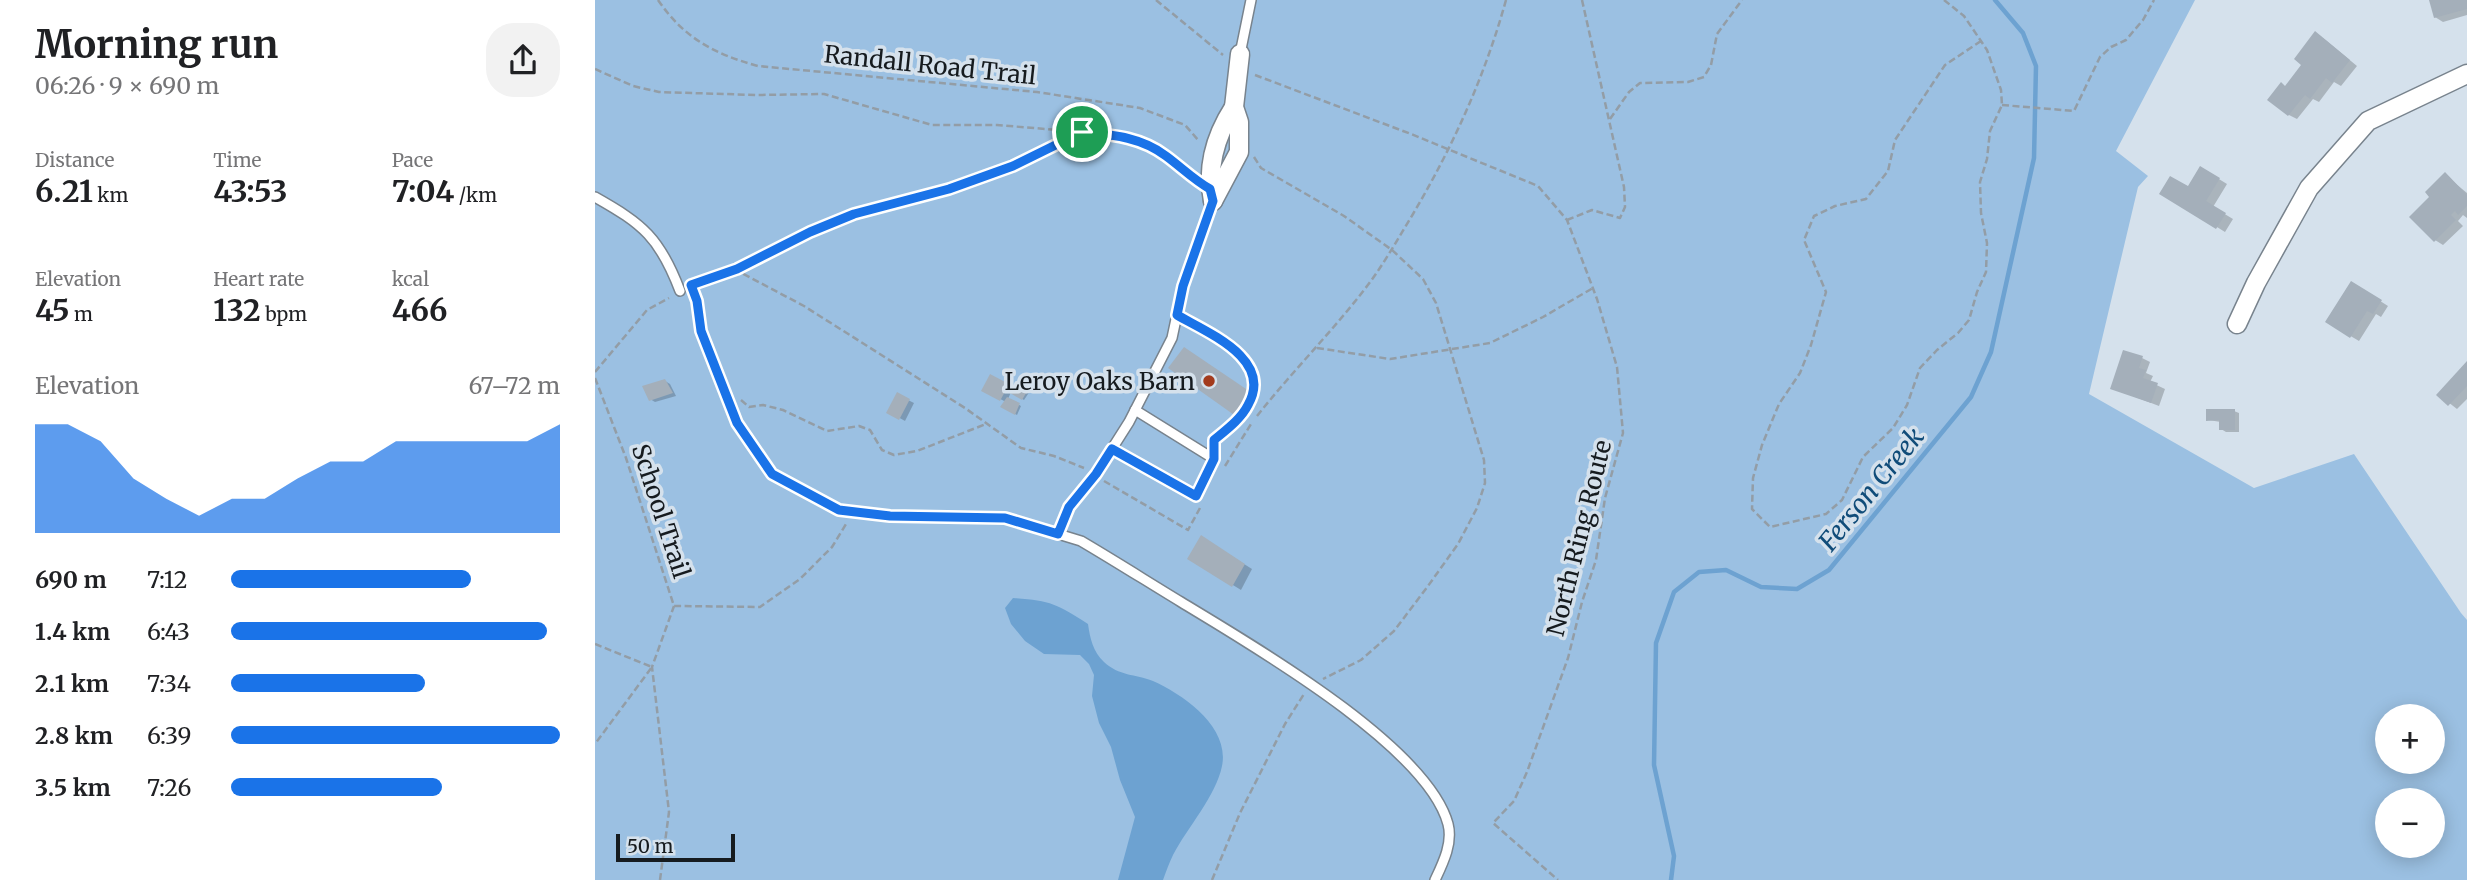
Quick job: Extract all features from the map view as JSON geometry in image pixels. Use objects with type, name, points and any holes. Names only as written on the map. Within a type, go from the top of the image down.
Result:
[{"type":"street","points":[[1212,195],[1239,152],[1239,122],[1234,107],[1239,61]]},
{"type":"street","points":[[2237,324],[2256,283],[2309,188],[2368,121],[2467,74]]},
{"type":"street","points":[[1212,195],[1214,147],[1223,124],[1234,107]]},
{"type":"lane","points":[[1239,61],[1251,0]]},
{"type":"lane","points":[[1058,534],[1069,507],[1096,474],[1135,410],[1172,338],[1183,286],[1212,195]]},
{"type":"lane","points":[[595,197],[632,218],[649,234],[673,271],[680,290]]},
{"type":"lane","points":[[691,285],[697,301],[701,331],[737,423],[772,474],[839,510],[960,519],[1005,518],[1081,541],[1271,656],[1324,693],[1400,755],[1436,797],[1449,825],[1450,839],[1435,880]]},
{"type":"lane","points":[[1112,449],[1196,496],[1214,459],[1214,440],[1248,407],[1255,390],[1248,362],[1227,344],[1177,315]]},
{"type":"lane","points":[[1135,410],[1214,459]]},
{"type":"path","name":"Randall Road Trail","points":[[658,0],[667,13],[697,41],[732,59],[758,66],[1037,92],[1140,108],[1185,125],[1202,144]]},
{"type":"path","name":"North Ring Route","points":[[1156,0],[1239,61],[1538,186],[1567,220],[1593,288],[1617,366],[1623,433],[1605,498],[1595,561],[1568,658],[1514,801],[1493,823],[1558,880]]},
{"type":"path","points":[[1567,220],[1592,211],[1620,218],[1625,207],[1625,187],[1582,0]]},
{"type":"path","points":[[1609,121],[1629,92],[1640,83],[1688,82],[1704,77],[1711,65],[1717,34],[1742,0]]},
{"type":"path","points":[[1944,0],[1964,16],[1981,41],[1987,50],[2001,90],[2002,105],[1990,131],[1987,159],[1980,182],[1981,213],[1987,243],[1986,272],[1976,292],[1969,320],[1920,368],[1907,405],[1893,428],[1863,457],[1842,500],[1826,514],[1770,527],[1752,509],[1753,478],[1762,445],[1779,404],[1800,373],[1811,345],[1826,292],[1804,240],[1814,216],[1835,206],[1866,199],[1888,171],[1895,140],[1945,65],[1981,41]]},
{"type":"path","points":[[2002,105],[2074,111],[2100,57],[2111,47],[2126,40],[2143,20],[2154,0]]},
{"type":"path","points":[[595,69],[633,86],[659,92],[824,94],[932,125],[997,125],[1117,135],[1140,141],[1163,153],[1212,195]]},
{"type":"path","points":[[691,285],[737,269],[854,214],[949,189],[1013,166],[1082,132]]},
{"type":"path","points":[[1251,156],[1256,158],[1261,168],[1344,216],[1392,250],[1423,279],[1436,303],[1452,350],[1484,460],[1485,483],[1477,508],[1458,544],[1394,631],[1361,660],[1321,680]]},
{"type":"path","points":[[1317,348],[1390,359],[1490,343],[1593,288]]},
{"type":"path","points":[[595,372],[647,310],[680,290]]},
{"type":"path","name":"School Trail","points":[[595,378],[626,458],[674,606],[760,607],[800,579],[832,547],[853,512]]},
{"type":"path","points":[[739,397],[749,407],[763,405],[783,410],[827,431],[859,426],[870,430],[882,450],[894,455],[917,451],[986,424]]},
{"type":"path","points":[[660,880],[669,812],[652,667],[674,606]]},
{"type":"path","points":[[595,644],[652,667],[595,744]]},
{"type":"path","points":[[1212,880],[1240,813],[1280,735],[1309,690]]},
{"type":"shaded area","points":[[595,0],[2195,0],[2116,151],[2148,176],[2138,187],[2089,394],[2254,488],[2354,454],[2467,620],[2467,880],[595,880]]},
{"type":"shaded area","points":[[1013,598],[1053,604],[1088,624],[1091,640],[1104,662],[1115,670],[1153,681],[1178,695],[1202,714],[1219,738],[1223,752],[1219,777],[1208,800],[1173,855],[1163,880],[1118,880],[1135,817],[1120,780],[1111,747],[1099,723],[1092,696],[1094,675],[1089,664],[1080,655],[1044,654],[1025,641],[1011,624],[1005,608]]},
{"type":"building","points":[[2429,0],[2467,0],[2467,9],[2434,18]]},
{"type":"building","points":[[2315,31],[2350,60],[2332,83],[2326,78],[2310,99],[2305,95],[2288,116],[2267,100],[2281,82],[2285,86],[2301,65],[2294,59]]},
{"type":"building","points":[[2200,166],[2220,178],[2206,201],[2226,213],[2216,229],[2159,194],[2170,176],[2188,186]]},
{"type":"building","points":[[2445,172],[2467,195],[2467,206],[2458,215],[2455,211],[2451,215],[2456,220],[2434,242],[2409,217],[2429,197],[2425,192]]},
{"type":"building","points":[[2351,281],[2382,300],[2373,314],[2367,311],[2350,338],[2325,322]]},
{"type":"building","name":"Leroy Oaks Barn","points":[[1184,347],[1252,393],[1237,417],[1168,368]]},
{"type":"building","points":[[2123,350],[2143,356],[2139,368],[2146,370],[2143,378],[2158,383],[2151,403],[2110,389]]},
{"type":"building","points":[[2467,361],[2467,386],[2448,406],[2436,395]]},
{"type":"building","points":[[990,374],[1009,384],[1000,401],[981,391]]},
{"type":"building","points":[[665,379],[673,393],[649,401],[642,386]]},
{"type":"building","points":[[1017,381],[1029,388],[1022,400],[1010,393]]},
{"type":"building","points":[[897,392],[910,399],[899,420],[886,413]]},
{"type":"building","points":[[1007,397],[1020,403],[1015,415],[1000,407]]},
{"type":"building","points":[[2206,409],[2235,409],[2235,430],[2219,430],[2219,420],[2206,421]]},
{"type":"building","points":[[1201,535],[1245,564],[1232,587],[1187,559]]},
{"type":"waterway","name":"Ferson Creek","points":[[1671,880],[1674,856],[1654,765],[1656,643],[1674,592],[1699,572],[1726,570],[1761,587],[1797,589],[1829,570],[1971,397],[1991,352],[2034,158],[2036,66],[2023,33],[1995,0]]},
{"type":"place","name":"Leroy Oaks Barn","points":[[1209,381]]},
{"type":"route","points":[[1082,132],[1117,135],[1140,141],[1163,153],[1210,189],[1213,201],[1183,286],[1177,315],[1227,344],[1248,362],[1255,390],[1248,407],[1214,440],[1214,459],[1196,496],[1112,449],[1069,507],[1058,534],[1005,518],[890,516],[839,510],[772,474],[737,423],[701,331],[697,301],[691,285],[737,269],[810,232],[854,214],[949,189],[1013,166],[1082,132]]}]
